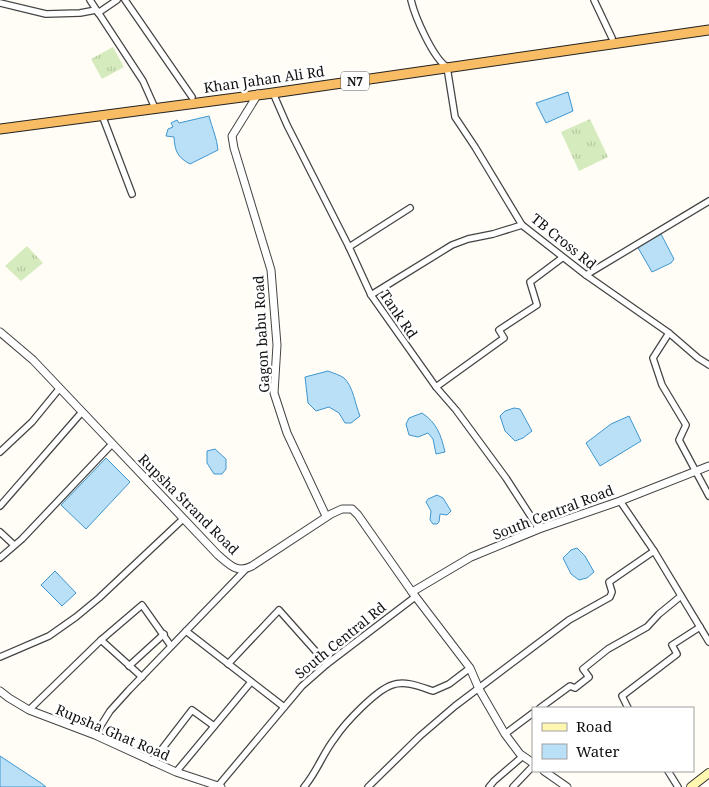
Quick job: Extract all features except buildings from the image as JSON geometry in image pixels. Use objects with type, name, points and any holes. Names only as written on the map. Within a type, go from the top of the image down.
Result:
[{"type":"highway","name":"Khan Jahan Ali Rd","points":[[0,124],[154,105],[273,93],[612,38],[709,25]]},
{"type":"highway","name":"Khan Jahan Ali Rd","points":[[0,130],[102,115],[192,97],[445,66],[709,30]]},
{"type":"main road","points":[[691,787],[709,773]]},
{"type":"street","points":[[90,0],[143,81],[154,105]]},
{"type":"street","points":[[0,3],[46,14],[97,11],[117,0]]},
{"type":"street","points":[[125,0],[192,97]]},
{"type":"street","points":[[411,0],[434,54],[445,66]]},
{"type":"street","points":[[594,0],[612,38]]},
{"type":"street","name":"TB Cross Rd","points":[[445,66],[454,117],[475,147],[522,225],[562,258],[669,333],[709,365]]},
{"type":"street","name":"Tank Rd","points":[[273,93],[371,296],[436,387],[456,410],[506,478],[540,529]]},
{"type":"street","name":"Gagon babu Road","points":[[258,94],[232,136],[271,270],[276,345],[274,393],[287,433],[326,516]]},
{"type":"street","points":[[102,115],[132,194]]},
{"type":"street","points":[[586,275],[709,201]]},
{"type":"street","points":[[349,247],[410,208]]},
{"type":"street","points":[[371,296],[452,245],[522,225]]},
{"type":"street","points":[[436,387],[504,338],[499,330],[537,305],[530,282],[562,258]]},
{"type":"street","name":"Rupsha Strand Road","points":[[0,332],[33,360],[218,555],[236,568],[245,570],[326,516],[342,509],[352,510],[358,515],[413,595],[470,668],[479,689],[505,734],[523,756],[532,763]]},
{"type":"street","points":[[669,333],[652,358],[662,385],[686,425],[679,440],[709,496]]},
{"type":"street","points":[[0,452],[32,422],[59,389]]},
{"type":"street","points":[[0,506],[82,412]]},
{"type":"street","points":[[0,558],[112,444]]},
{"type":"street","name":"South Central Road","points":[[413,595],[471,558],[540,529],[620,501],[709,466]]},
{"type":"street","points":[[620,501],[654,551],[709,642]]},
{"type":"street","points":[[0,657],[49,636],[76,617],[99,598],[183,519]]},
{"type":"street","points":[[0,532],[14,545]]},
{"type":"street","points":[[368,787],[420,736],[479,689],[569,620],[610,597],[612,592],[609,582],[654,551]]},
{"type":"street","points":[[95,735],[110,711],[245,570]]},
{"type":"street","name":"South Central Rd","points":[[220,786],[302,686],[413,595]]},
{"type":"street","points":[[541,707],[570,686],[575,688],[589,677],[582,669],[608,649],[647,628],[659,614],[681,596]]},
{"type":"street","points":[[29,710],[100,640],[142,605],[172,646]]},
{"type":"street","points":[[228,664],[279,610],[327,664]]},
{"type":"street","points":[[628,707],[622,696],[677,654],[672,645],[700,627]]},
{"type":"street","points":[[186,631],[284,706]]},
{"type":"street","points":[[129,666],[164,634]]},
{"type":"street","points":[[100,640],[142,677]]},
{"type":"street","points":[[304,787],[312,777],[334,738],[374,696],[392,684],[408,684],[434,691],[449,684],[470,668]]},
{"type":"street","points":[[176,772],[251,682]]},
{"type":"street","name":"Rupsha Ghat Road","points":[[0,691],[29,710],[95,735],[176,772],[220,786]]},
{"type":"street","points":[[152,762],[192,710],[214,726]]},
{"type":"street","points":[[505,734],[532,714]]},
{"type":"street","points":[[489,787],[523,756]]},
{"type":"street","points":[[514,787],[532,765]]},
{"type":"street","points":[[545,772],[567,787]]},
{"type":"street","points":[[669,772],[678,787]]},
{"type":"green space","points":[[113,47],[124,67],[102,79],[91,59]]},
{"type":"green space","points":[[590,119],[608,157],[579,171],[561,132]]},
{"type":"green space","points":[[27,246],[43,263],[21,281],[5,266]]},
{"type":"water","points":[[568,92],[573,111],[546,123],[536,103]]},
{"type":"water","points":[[209,116],[218,150],[190,164],[182,159],[178,153],[174,137],[166,136],[168,129],[173,127],[171,123],[177,120],[179,123]]},
{"type":"water","points":[[661,234],[674,259],[671,263],[652,272],[637,246]]},
{"type":"water","points":[[328,371],[344,378],[352,390],[360,416],[351,423],[345,423],[339,413],[329,407],[316,411],[308,403],[305,377]]},
{"type":"water","points":[[514,408],[520,409],[532,431],[515,441],[505,431],[500,416],[505,411]]},
{"type":"water","points":[[422,413],[438,430],[445,452],[436,454],[433,439],[428,433],[418,437],[409,435],[406,424],[409,418]]},
{"type":"water","points":[[629,416],[641,441],[600,466],[586,443],[611,424]]},
{"type":"water","points":[[215,449],[226,459],[226,469],[222,474],[214,474],[207,463],[207,451]]},
{"type":"water","points":[[106,458],[130,482],[86,529],[61,505]]},
{"type":"water","points":[[437,495],[443,498],[451,511],[447,515],[440,514],[439,522],[433,524],[430,520],[431,511],[426,502]]},
{"type":"water","points":[[577,548],[585,556],[594,572],[587,578],[579,580],[571,574],[563,558],[571,550]]},
{"type":"water","points":[[55,571],[76,593],[62,606],[41,585]]},
{"type":"water","points":[[0,756],[41,783],[46,787],[0,787]]}]
